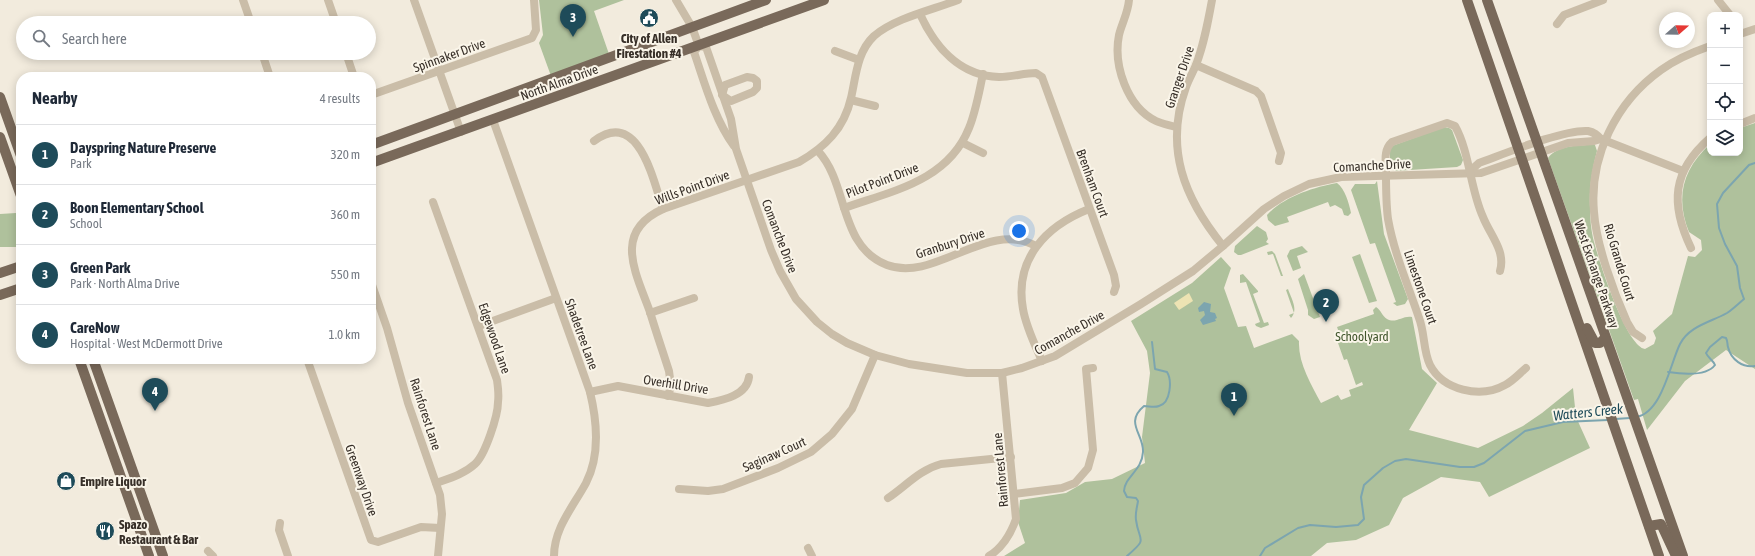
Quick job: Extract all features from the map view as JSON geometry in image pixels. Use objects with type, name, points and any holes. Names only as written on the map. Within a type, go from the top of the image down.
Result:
[{"type":"main road","name":"North Alma Drive","points":[[376,143],[766,0]]},
{"type":"main road","name":"North Alma Drive","points":[[376,161],[461,132],[824,0]]},
{"type":"main road","points":[[1467,0],[1659,556]]},
{"type":"main road","points":[[1481,0],[1488,17],[1503,44]]},
{"type":"main road","name":"West Exchange Parkway","points":[[1487,0],[1682,556]]},
{"type":"main road","points":[[1,100],[16,142]]},
{"type":"main road","points":[[0,137],[16,182]]},
{"type":"main road","points":[[1557,261],[1568,275],[1592,341],[1597,344],[1605,338]]},
{"type":"main road","points":[[0,273],[16,268]]},
{"type":"main road","points":[[0,295],[16,290]]},
{"type":"main road","points":[[81,364],[149,556]]},
{"type":"main road","points":[[95,364],[163,556]]},
{"type":"main road","points":[[99,416],[112,413]]},
{"type":"main road","points":[[1649,526],[1661,524],[1676,556]]},
{"type":"main road","points":[[141,534],[153,529]]},
{"type":"street","points":[[243,0],[249,16]]},
{"type":"street","points":[[328,0],[334,16]]},
{"type":"street","points":[[414,0],[461,132]]},
{"type":"street","name":"Spinnaker Drive","points":[[376,94],[534,36],[536,30],[534,0]]},
{"type":"street","name":"Comanche Drive","points":[[676,0],[692,27],[699,46]]},
{"type":"street","name":"Wills Point Drive","points":[[668,396],[671,386],[669,371],[634,269],[632,245],[643,222],[650,215],[663,209],[799,162],[818,151],[829,141],[840,126],[851,100],[859,60],[873,38],[886,27],[958,0]]},
{"type":"street","points":[[1129,0],[1118,46],[1118,58],[1122,77],[1132,98],[1143,110],[1155,120],[1176,128]]},
{"type":"street","name":"Granger Drive","points":[[1212,0],[1204,40],[1196,65],[1186,86],[1176,128],[1180,170],[1189,194],[1212,232],[1223,246]]},
{"type":"street","points":[[1557,24],[1564,15],[1603,0]]},
{"type":"street","points":[[1718,0],[1728,12]]},
{"type":"street","points":[[920,14],[928,32],[939,48],[961,65],[983,74]]},
{"type":"street","points":[[1743,33],[1755,29]]},
{"type":"street","name":"Comanche Drive","points":[[699,46],[706,47],[731,119],[736,149],[747,180],[780,271],[796,299],[817,322],[832,334],[847,343],[875,355],[910,364],[967,373],[1002,373],[1022,368],[1055,356],[1193,271],[1264,209],[1295,190],[1341,177],[1469,172]]},
{"type":"street","name":"Comanche Drive","points":[[699,46],[694,52],[710,100],[723,131],[736,149]]},
{"type":"street","name":"Rio Grande Court","points":[[1642,338],[1633,332],[1624,315],[1596,230],[1594,212],[1594,183],[1598,160],[1603,139],[1624,107],[1652,77],[1670,64],[1688,54],[1707,47]]},
{"type":"street","points":[[835,51],[859,60]]},
{"type":"street","points":[[264,60],[268,72]]},
{"type":"street","points":[[348,60],[352,72]]},
{"type":"street","points":[[1196,65],[1256,92],[1261,96],[1281,153],[1279,161]]},
{"type":"street","name":"Brenham Court","points":[[983,74],[998,77],[1014,77],[1036,73],[1040,74],[1044,81],[1114,276],[1116,286],[1114,292]]},
{"type":"street","name":"Pilot Point Drive","points":[[844,208],[915,183],[934,173],[947,163],[963,143],[970,127],[983,74]]},
{"type":"street","points":[[710,100],[722,95]]},
{"type":"street","points":[[851,100],[875,106]]},
{"type":"street","points":[[1743,123],[1755,118]]},
{"type":"street","name":"Shadetree Lane","points":[[493,120],[590,392],[596,416],[595,442],[591,468],[586,482],[559,529],[554,544],[554,556]]},
{"type":"street","name":"Limestone Court","points":[[1469,172],[1457,129],[1453,124],[1447,123],[1392,142],[1385,153],[1386,202],[1391,233],[1400,264],[1423,329],[1425,350],[1432,370],[1441,379],[1454,386],[1472,391],[1482,391],[1504,385],[1526,368]]},
{"type":"street","points":[[1500,271],[1503,261],[1494,238],[1482,215],[1469,172],[1479,163],[1520,154],[1539,148],[1564,134],[1582,132],[1594,133],[1603,139],[1683,171]]},
{"type":"street","points":[[594,141],[604,133],[620,133],[636,142],[645,157],[663,209]]},
{"type":"street","points":[[1691,248],[1685,235],[1677,207],[1679,183],[1683,171],[1692,155],[1707,141]]},
{"type":"street","points":[[963,143],[983,153]]},
{"type":"street","name":"Granbury Drive","points":[[818,151],[828,164],[856,238],[870,256],[887,265],[902,268],[916,267],[995,240],[1009,238],[1025,240],[1036,246]]},
{"type":"street","name":"Edgewood Lane","points":[[433,202],[479,326],[497,380],[498,403],[497,413],[483,451],[476,463],[461,474],[436,483]]},
{"type":"street","points":[[1042,361],[1024,317],[1022,298],[1023,280],[1028,262],[1036,246],[1056,226],[1069,217],[1089,209]]},
{"type":"street","points":[[479,326],[556,298]]},
{"type":"street","points":[[650,313],[694,298]]},
{"type":"street","name":"Rainforest Lane","points":[[376,306],[387,328],[408,403],[442,504],[438,556]]},
{"type":"street","name":"Saginaw Court","points":[[679,489],[708,491],[723,489],[778,468],[811,452],[832,434],[852,409],[875,355]]},
{"type":"street","name":"Greenway Drive","points":[[309,364],[371,540],[378,542],[421,527],[440,528]]},
{"type":"street","points":[[1014,494],[1062,488],[1075,483],[1088,468],[1093,450],[1086,369],[1093,368]]},
{"type":"street","name":"Rainforest Lane","points":[[989,556],[996,552],[1012,531],[1016,519],[1002,373]]},
{"type":"street","name":"Overhill Drive","points":[[590,392],[618,386],[668,396],[715,402],[743,390],[748,383],[749,377]]},
{"type":"street","points":[[888,498],[903,488],[918,473],[930,467],[941,464],[1011,457]]},
{"type":"street","points":[[280,523],[279,530],[288,556]]},
{"type":"green space","points":[[539,0],[624,0],[594,11],[609,54],[551,76],[539,43],[543,35]]},
{"type":"green space","points":[[1755,123],[1755,369],[1726,350],[1685,381],[1647,430],[1638,399],[1634,400],[1548,158],[1557,150],[1563,148],[1595,145],[1597,151],[1591,179],[1590,193],[1593,238],[1607,282],[1622,318],[1638,344],[1645,349],[1654,344],[1656,338],[1653,331],[1672,314],[1688,256],[1695,257],[1702,250],[1701,240],[1689,232],[1685,219],[1682,195],[1688,174],[1693,163],[1707,147],[1707,156],[1743,156],[1743,127]]},
{"type":"green space","points":[[1444,127],[1452,130],[1463,160],[1461,165],[1457,167],[1394,171],[1390,167],[1390,149],[1392,146]]},
{"type":"green space","points":[[1377,181],[1384,234],[1408,299],[1405,304],[1397,306],[1393,303],[1396,302],[1375,243],[1370,244],[1351,190],[1355,184],[1375,184]]},
{"type":"green space","points":[[1337,183],[1344,192],[1348,201],[1351,213],[1348,216],[1344,215],[1342,209],[1335,205],[1330,207],[1328,202],[1287,217],[1289,222],[1275,226],[1268,220],[1267,215],[1281,203],[1290,198],[1309,190]]},
{"type":"green space","points":[[16,213],[16,247],[0,247],[0,214]]},
{"type":"green space","points":[[1257,226],[1266,232],[1268,239],[1266,242],[1269,244],[1241,255],[1234,252],[1235,246]]},
{"type":"green space","points":[[1302,246],[1308,252],[1297,256],[1301,268],[1293,271],[1287,256],[1290,250]]},
{"type":"green space","points":[[1272,251],[1275,254],[1283,276],[1281,276],[1273,254],[1268,255],[1267,252]]},
{"type":"green space","points":[[1360,254],[1377,301],[1369,303],[1352,257]]},
{"type":"green space","name":"Schoolyard","points":[[1221,257],[1231,268],[1224,288],[1238,327],[1246,326],[1254,348],[1292,334],[1299,341],[1299,349],[1303,365],[1309,381],[1321,403],[1338,395],[1341,400],[1351,396],[1349,390],[1363,385],[1362,382],[1356,385],[1347,359],[1344,360],[1338,343],[1342,341],[1337,327],[1374,314],[1373,310],[1376,307],[1385,318],[1393,321],[1406,317],[1412,317],[1422,369],[1437,383],[1409,430],[1478,448],[1523,426],[1573,388],[1576,417],[1590,448],[1489,497],[1480,482],[1441,477],[1403,498],[1389,525],[1356,540],[1327,543],[1311,556],[1004,556],[1025,543],[1018,522],[1020,500],[1066,493],[1085,482],[1112,479],[1145,463],[1142,437],[1150,373],[1147,351],[1131,321],[1192,283]]},
{"type":"green space","points":[[1243,274],[1258,291],[1253,294],[1264,323],[1268,322],[1269,325],[1261,328],[1256,326],[1255,324],[1260,322],[1246,282],[1240,283],[1240,275]]},
{"type":"green space","points":[[1304,274],[1320,317],[1314,319],[1308,315],[1308,310],[1298,279]]},
{"type":"green space","points":[[1288,289],[1294,304],[1294,313],[1286,290]]},
{"type":"sand","points":[[1189,293],[1193,301],[1179,310],[1174,303]]},
{"type":"water","points":[[1204,302],[1211,304],[1210,312],[1215,313],[1217,318],[1215,319],[1216,321],[1203,325],[1200,320],[1205,315],[1204,311],[1199,312],[1198,308]]},
{"type":"waterway","name":"Watters Creek","points":[[1636,417],[1645,414],[1659,397],[1676,353],[1684,338],[1701,325],[1727,313],[1744,299],[1740,288],[1737,266],[1725,244],[1719,228],[1717,204],[1723,193],[1749,165],[1755,163]]},
{"type":"waterway","points":[[1668,372],[1693,374],[1711,369],[1715,365],[1706,353],[1710,347],[1722,337],[1726,338],[1730,352],[1738,362],[1746,366],[1755,366]]},
{"type":"waterway","points":[[1127,556],[1138,546],[1141,540],[1136,517],[1138,501],[1136,498],[1127,497],[1124,491],[1127,481],[1137,469],[1142,459],[1143,446],[1136,429],[1136,418],[1138,412],[1144,406],[1155,407],[1163,404],[1168,396],[1170,385],[1167,372],[1155,369],[1152,342]]},
{"type":"waterway","name":"Watters Creek","points":[[1615,419],[1630,418]]},
{"type":"waterway","name":"Watters Creek","points":[[1260,556],[1265,548],[1298,528],[1310,525],[1336,527],[1358,525],[1364,519],[1361,497],[1364,485],[1383,468],[1395,461],[1406,459],[1460,467],[1474,467],[1484,463],[1525,431],[1563,422],[1608,420]]},
{"type":"place","name":"City of Allen Firestation #4","points":[[649,18]]},
{"type":"place","name":"Green Park","points":[[573,37]]},
{"type":"place","name":"Boon Elementary School","points":[[1326,322]]},
{"type":"place","name":"CareNow","points":[[155,411]]},
{"type":"place","name":"Dayspring Nature Preserve","points":[[1234,416]]},
{"type":"place","name":"Empire Liquor","points":[[66,481]]},
{"type":"place","name":"Spazo Restaurant & Bar","points":[[105,531]]}]
